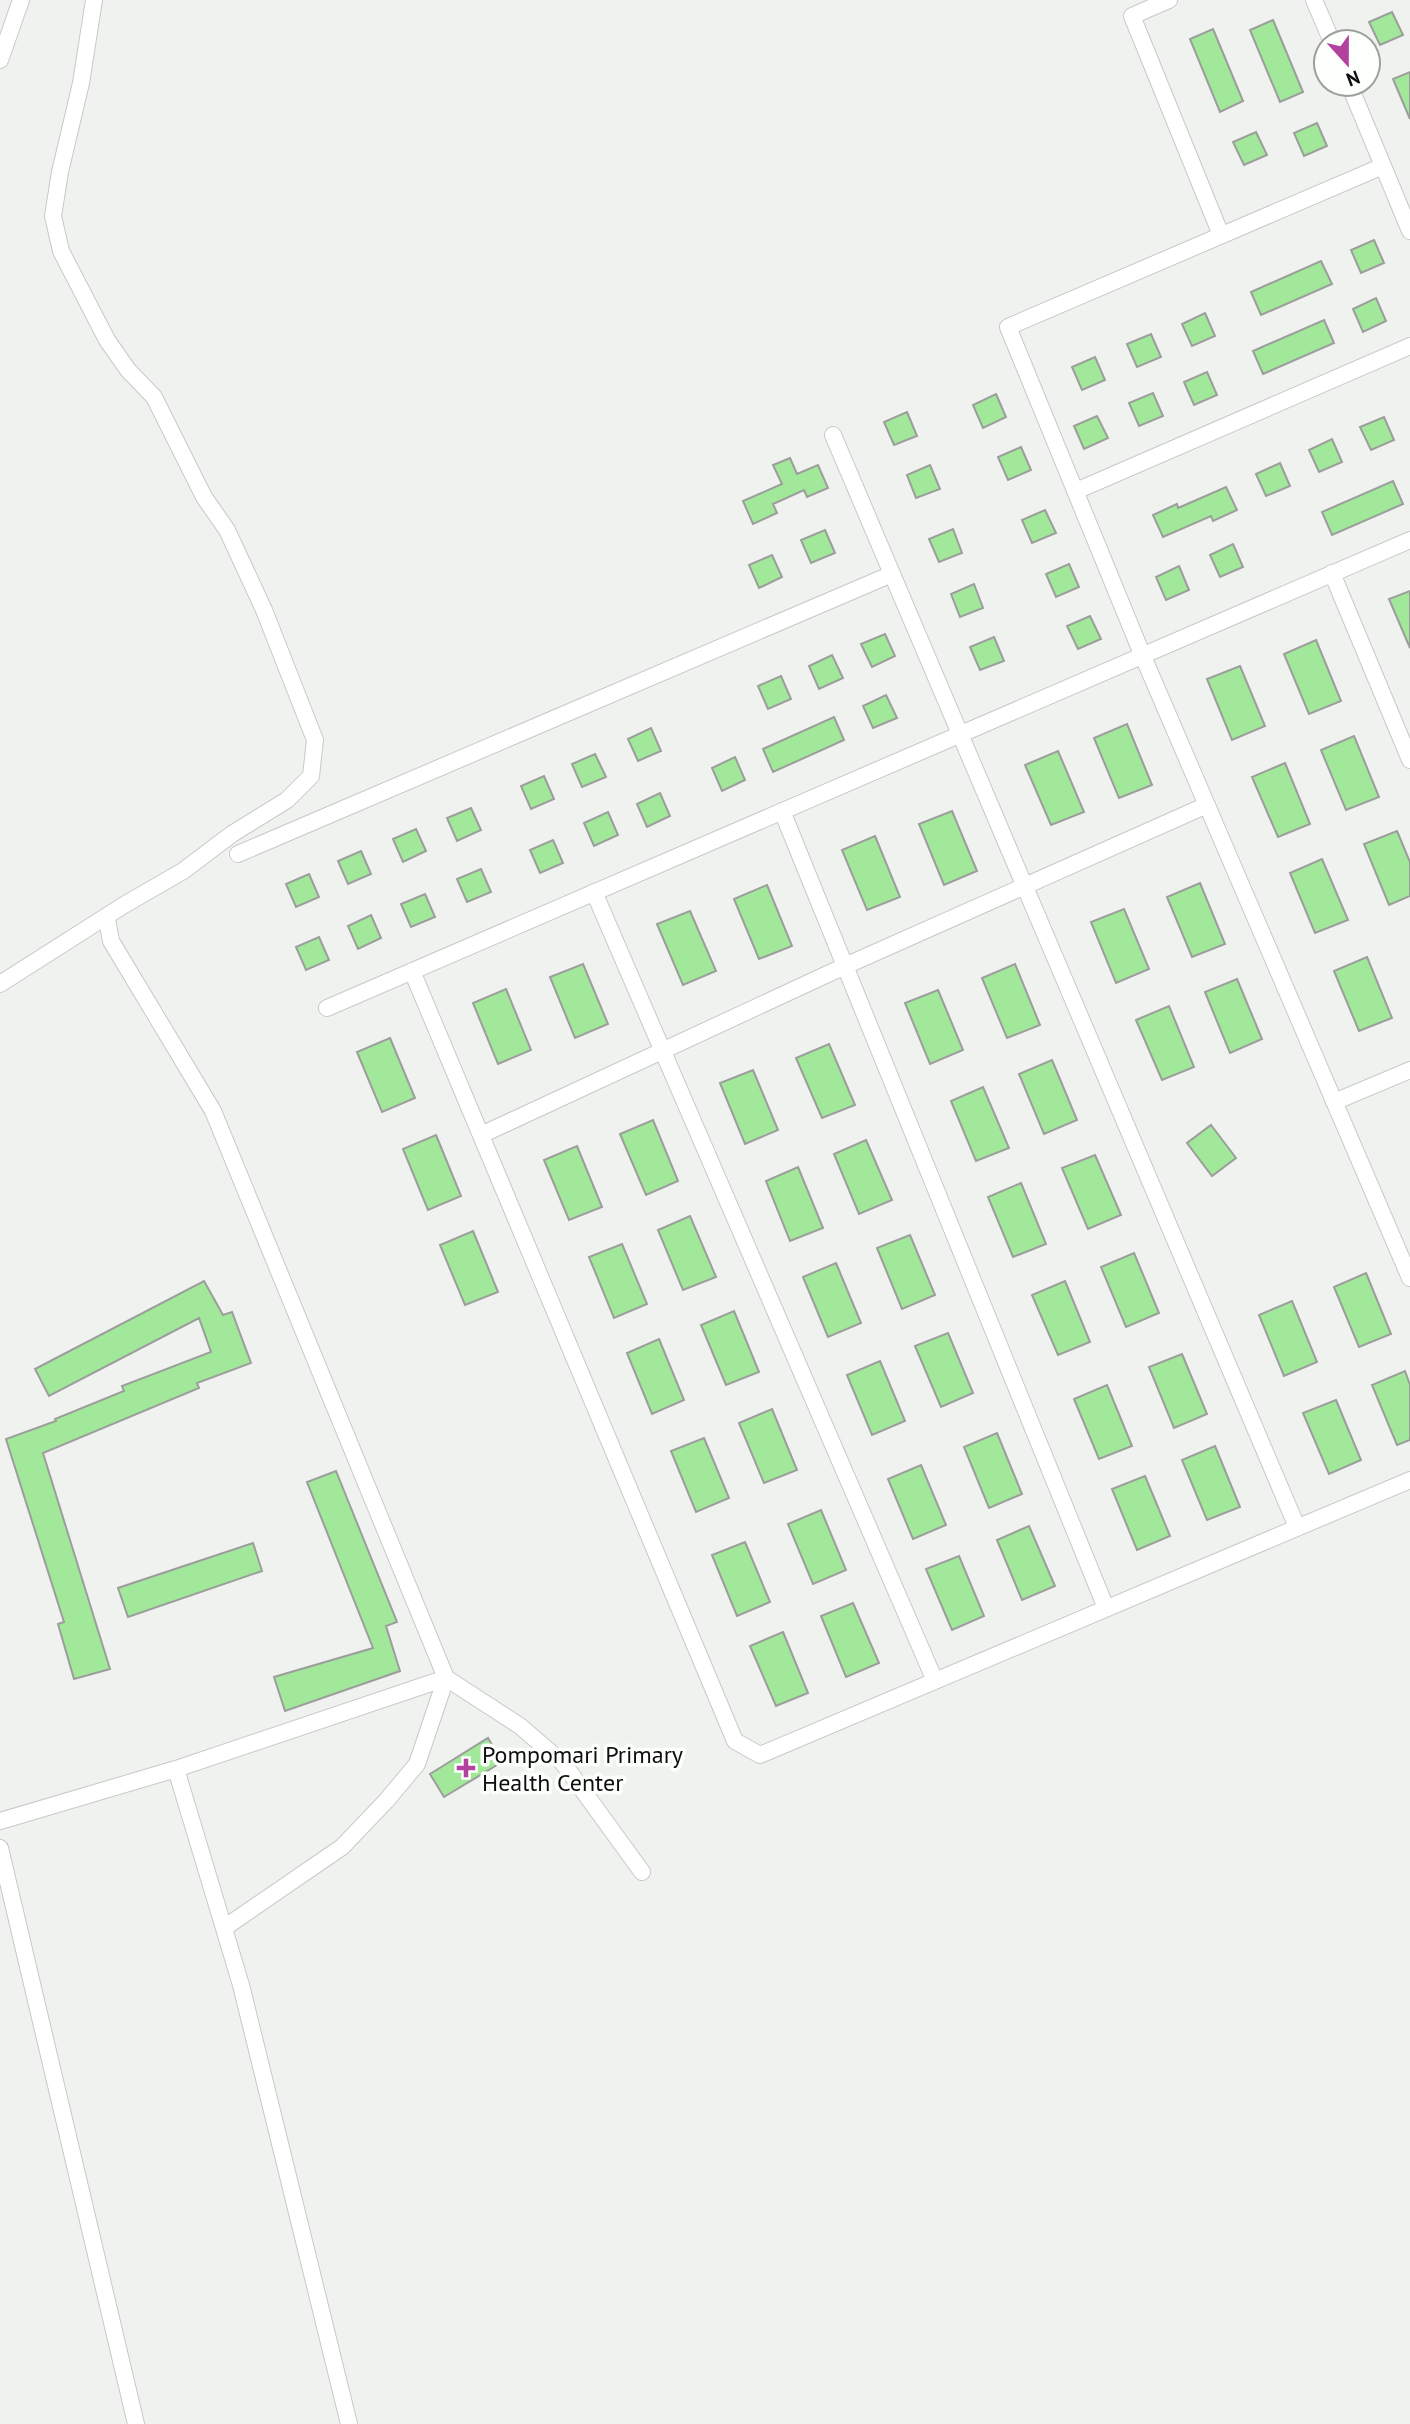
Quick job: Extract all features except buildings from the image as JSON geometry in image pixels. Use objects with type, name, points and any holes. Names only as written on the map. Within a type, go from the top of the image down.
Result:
[{"type":"street","points":[[0,60],[21,0]]},
{"type":"street","points":[[0,984],[183,871],[232,834],[287,800],[311,776],[315,740],[264,610],[227,530],[204,497],[154,397],[128,370],[107,340],[61,251],[53,216],[60,172],[81,83],[94,0]]},
{"type":"street","points":[[1169,0],[1132,16],[1221,235]]},
{"type":"street","points":[[1314,0],[1326,28]]},
{"type":"street","points":[[1355,98],[1410,231]]},
{"type":"street","points":[[1383,166],[1009,327],[1142,654],[1410,1278]]},
{"type":"street","points":[[1076,491],[1410,346]]},
{"type":"street","points":[[833,435],[1297,1527]]},
{"type":"street","points":[[327,1008],[1410,540]]},
{"type":"street","points":[[1332,573],[1410,760]]},
{"type":"street","points":[[239,854],[892,574]]},
{"type":"street","points":[[481,1135],[662,1049],[1207,805]]},
{"type":"street","points":[[782,811],[1106,1608]]},
{"type":"street","points":[[594,892],[935,1681]]},
{"type":"street","points":[[107,919],[111,941],[213,1111],[446,1678],[520,1726],[563,1763],[642,1872]]},
{"type":"street","points":[[412,971],[735,1741],[760,1755],[1410,1480]]},
{"type":"street","points":[[1334,1102],[1410,1070]]},
{"type":"street","points":[[0,1821],[176,1769],[446,1678]]},
{"type":"street","points":[[224,1928],[342,1847],[386,1801],[417,1764],[446,1678]]},
{"type":"street","points":[[176,1769],[224,1928],[349,2424]]},
{"type":"street","points":[[0,1848],[136,2424]]},
{"type":"place","name":"Pompomari Primary Health Center","points":[[466,1768]]}]
